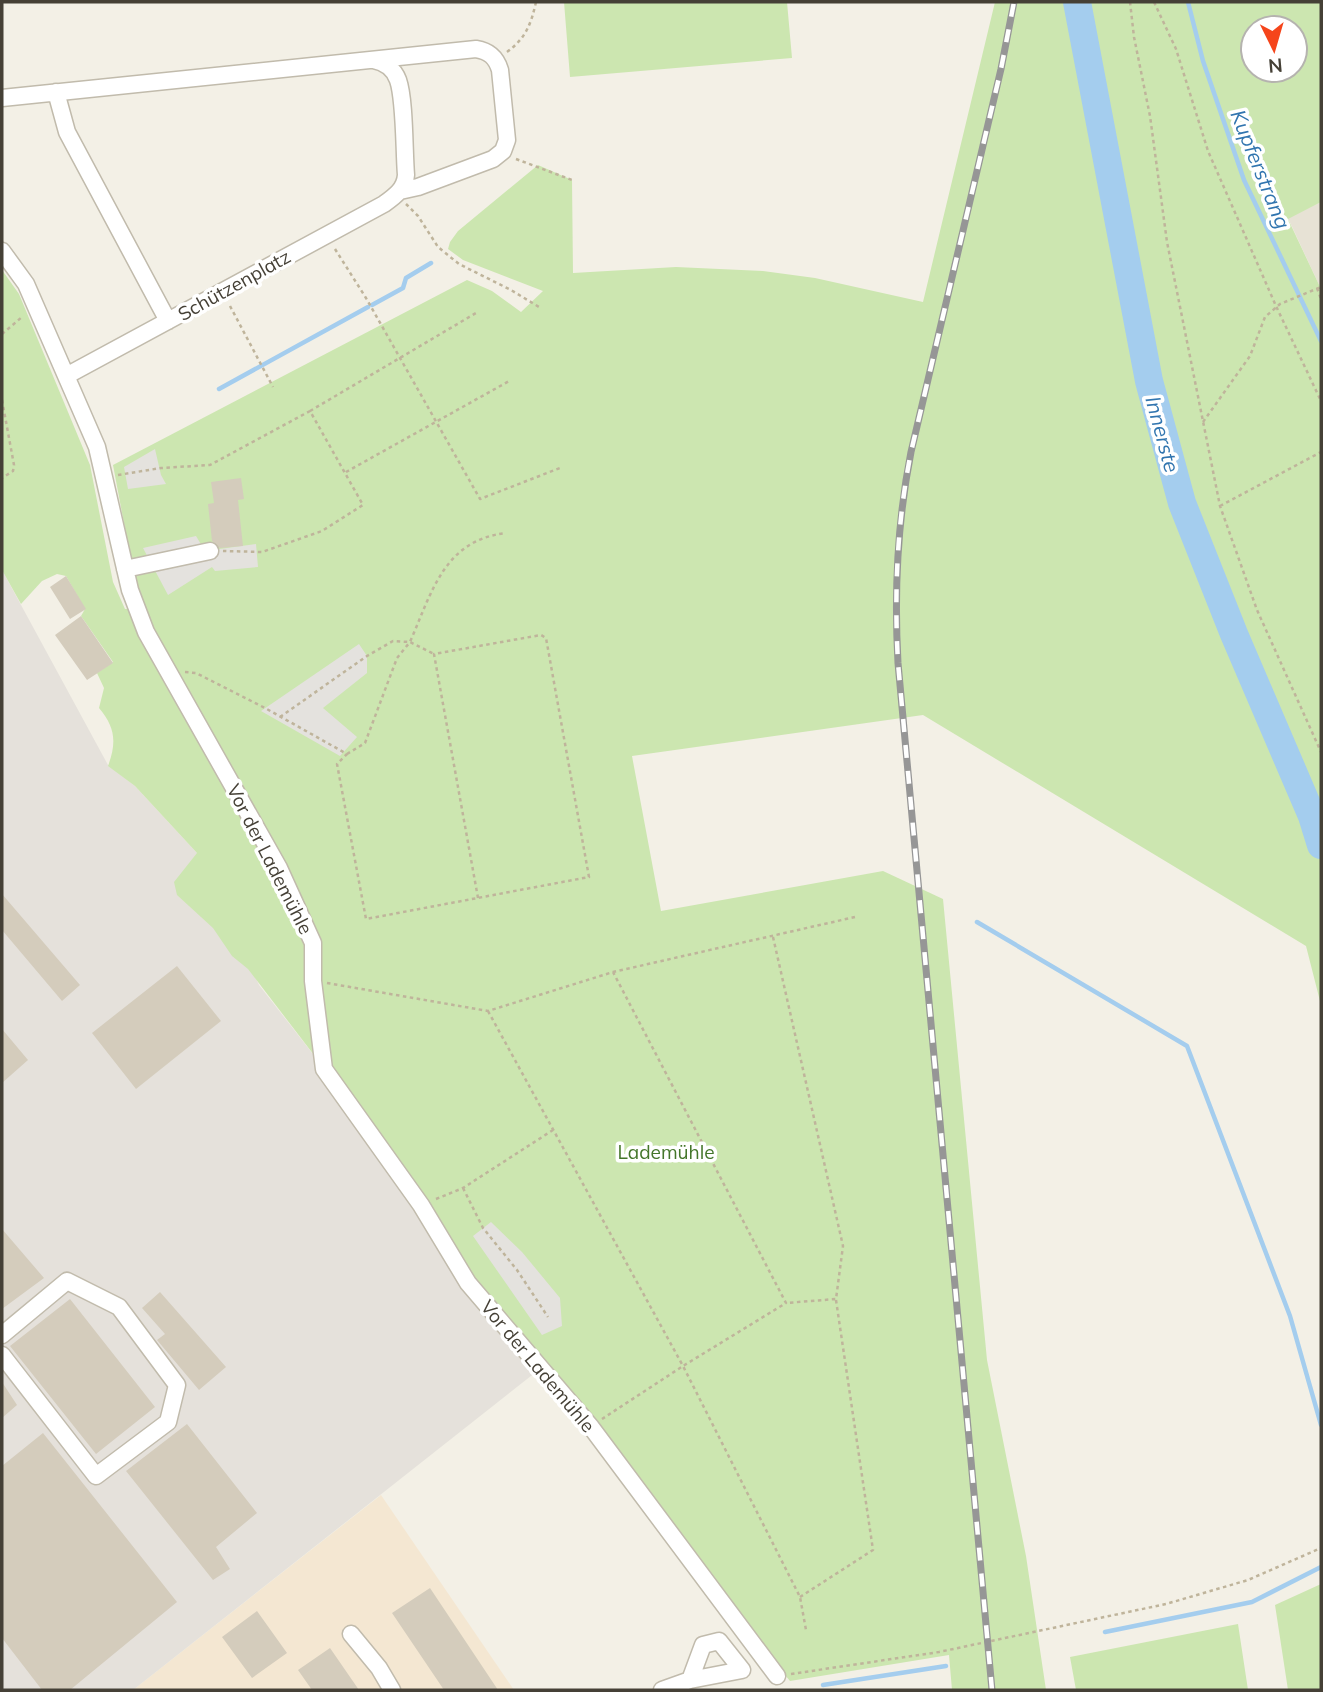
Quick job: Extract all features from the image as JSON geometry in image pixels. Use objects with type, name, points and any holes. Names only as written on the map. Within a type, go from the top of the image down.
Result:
[{"type":"street","points":[[2,98],[476,49],[487,52],[496,60]]},
{"type":"street","points":[[368,59],[385,63],[398,81],[406,175],[404,186],[398,193]]},
{"type":"street","name":"Schützenplatz","points":[[66,376],[398,193],[493,159],[503,151],[507,140],[501,76],[496,60]]},
{"type":"street","points":[[56,92],[67,132],[168,321]]},
{"type":"street","name":"Vor der Lademühle","points":[[2,251],[20,274],[37,308],[97,447],[130,590],[146,632],[279,868],[313,943],[313,981],[324,1069],[421,1205],[468,1283],[591,1427],[772,1670]]},
{"type":"street","points":[[125,569],[210,551]]},
{"type":"street","points":[[2,1335],[67,1281],[119,1307],[177,1385],[168,1422],[96,1476],[2,1355]]},
{"type":"street","points":[[351,1634],[379,1668],[392,1690]]},
{"type":"street","points":[[690,1680],[703,1645],[719,1641],[742,1670]]},
{"type":"street","points":[[662,1690],[690,1680],[742,1670],[772,1670]]},
{"type":"path","points":[[496,60],[524,37],[536,2]]},
{"type":"path","points":[[1130,2],[1134,37],[1150,116],[1167,242],[1220,506],[1257,610],[1321,752]]},
{"type":"path","points":[[1154,2],[1176,49],[1208,151],[1321,401]]},
{"type":"path","points":[[538,165],[572,180]]},
{"type":"path","points":[[398,193],[438,247],[459,264],[539,307]]},
{"type":"path","points":[[324,236],[340,255],[480,499],[560,468]]},
{"type":"path","points":[[1203,422],[1250,356],[1265,317],[1276,306],[1319,287],[1321,299]]},
{"type":"path","points":[[222,292],[273,387]]},
{"type":"path","points":[[2,334],[37,308]]},
{"type":"path","points":[[104,477],[161,468],[209,465],[310,411],[476,313]]},
{"type":"path","points":[[345,472],[511,380]]},
{"type":"path","points":[[2,400],[14,465],[13,471],[2,478]]},
{"type":"path","points":[[210,551],[262,552],[322,531],[363,505],[310,411]]},
{"type":"path","points":[[1220,506],[1321,452]]},
{"type":"path","points":[[280,717],[393,641],[410,642],[433,654],[541,635],[546,638],[589,877],[366,919],[337,765],[347,754],[365,743],[397,657],[410,642],[440,574],[458,551],[486,535],[506,533]]},
{"type":"path","points":[[433,654],[478,898]]},
{"type":"path","points":[[168,671],[196,673],[347,754]]},
{"type":"path","points":[[313,981],[488,1011],[613,972],[855,917]]},
{"type":"path","points":[[772,936],[843,1246],[836,1299],[873,1550],[800,1597]]},
{"type":"path","points":[[613,972],[786,1303]]},
{"type":"path","points":[[488,1011],[683,1366],[800,1597],[806,1630]]},
{"type":"path","points":[[421,1205],[463,1188],[553,1130]]},
{"type":"path","points":[[463,1188],[483,1228],[517,1270],[548,1317]]},
{"type":"path","points":[[591,1427],[683,1366],[786,1303],[836,1299]]},
{"type":"path","points":[[772,1670],[939,1653],[1166,1604],[1248,1580],[1321,1548]]},
{"type":"shaded area","points":[[1321,202],[1321,289],[1288,218]]},
{"type":"shaded area","points":[[155,449],[166,484],[128,489],[124,467]]},
{"type":"shaded area","points":[[196,536],[205,551],[256,544],[258,567],[215,571],[212,567],[168,595],[143,548]]},
{"type":"shaded area","points":[[2,570],[108,765],[135,786],[197,853],[259,985],[327,1072],[536,1372],[133,1690],[2,1690]]},
{"type":"shaded area","points":[[359,644],[367,656],[367,673],[323,708],[357,737],[340,756],[261,711]]},
{"type":"shaded area","points":[[491,1222],[522,1252],[560,1298],[562,1326],[542,1335],[473,1236]]},
{"type":"shaded area","points":[[381,1495],[514,1690],[133,1690]]},
{"type":"green space","points":[[564,2],[787,2],[792,58],[570,77]]},
{"type":"green space","name":"Lademühle","points":[[995,2],[1321,2],[1321,202],[1288,219],[1321,289],[1321,1005],[1306,946],[923,715],[632,756],[661,911],[883,871],[943,899],[987,1360],[1026,1556],[1046,1690],[952,1690],[949,1655],[790,1681],[466,1287],[327,1072],[248,969],[232,956],[213,928],[177,895],[174,882],[197,853],[135,786],[108,766],[113,749],[113,735],[99,708],[104,688],[97,673],[113,662],[81,616],[85,609],[66,576],[57,574],[42,581],[21,604],[2,570],[2,270],[19,294],[90,465],[113,582],[125,609],[140,608],[113,465],[467,280],[492,291],[521,312],[543,291],[463,260],[448,249],[458,231],[538,165],[572,180],[573,273],[676,267],[763,271],[815,278],[923,302]]},
{"type":"green space","points":[[1321,1584],[1321,1690],[1288,1690],[1275,1605]]},
{"type":"green space","points":[[1238,1624],[1248,1690],[1076,1690],[1070,1657]]},
{"type":"building","points":[[241,478],[244,499],[238,500],[243,546],[220,548],[212,541],[208,504],[214,503],[211,482]]},
{"type":"building","points":[[66,576],[86,609],[70,619],[50,587]]},
{"type":"building","points":[[81,616],[113,663],[87,680],[55,635]]},
{"type":"building","points":[[2,894],[80,985],[62,1001],[2,930]]},
{"type":"building","points":[[177,966],[221,1021],[136,1089],[92,1033]]},
{"type":"building","points":[[2,1029],[28,1060],[2,1083]]},
{"type":"building","points":[[2,1229],[44,1278],[2,1309]]},
{"type":"building","points":[[160,1292],[226,1367],[199,1390],[157,1340],[165,1334],[142,1308]]},
{"type":"building","points":[[70,1299],[155,1407],[96,1454],[10,1346]]},
{"type":"building","points":[[2,1382],[17,1405],[2,1418]]},
{"type":"building","points":[[187,1424],[257,1513],[216,1547],[230,1569],[213,1580],[126,1471]]},
{"type":"building","points":[[43,1433],[177,1602],[70,1690],[42,1690],[2,1638],[2,1466]]},
{"type":"building","points":[[430,1588],[498,1690],[444,1690],[392,1613]]},
{"type":"building","points":[[257,1611],[287,1653],[252,1678],[222,1637]]},
{"type":"building","points":[[330,1648],[359,1690],[312,1690],[298,1670]]},
{"type":"waterway","name":"Innerste","points":[[1077,2],[1149,381],[1182,503],[1234,634],[1312,816],[1321,845]]},
{"type":"waterway","name":"Kupferstrang","points":[[1188,2],[1203,61],[1244,180],[1321,341]]},
{"type":"waterway","points":[[372,305],[403,288],[406,278],[431,263]]},
{"type":"waterway","points":[[219,389],[368,307]]},
{"type":"waterway","points":[[977,922],[1187,1046],[1290,1316],[1321,1425]]},
{"type":"waterway","points":[[1105,1632],[1252,1602],[1321,1567]]},
{"type":"waterway","points":[[823,1685],[946,1666]]},
{"type":"railway","points":[[992,1690],[898,663],[896,610],[902,505],[911,452],[1001,69],[1014,2]]}]
